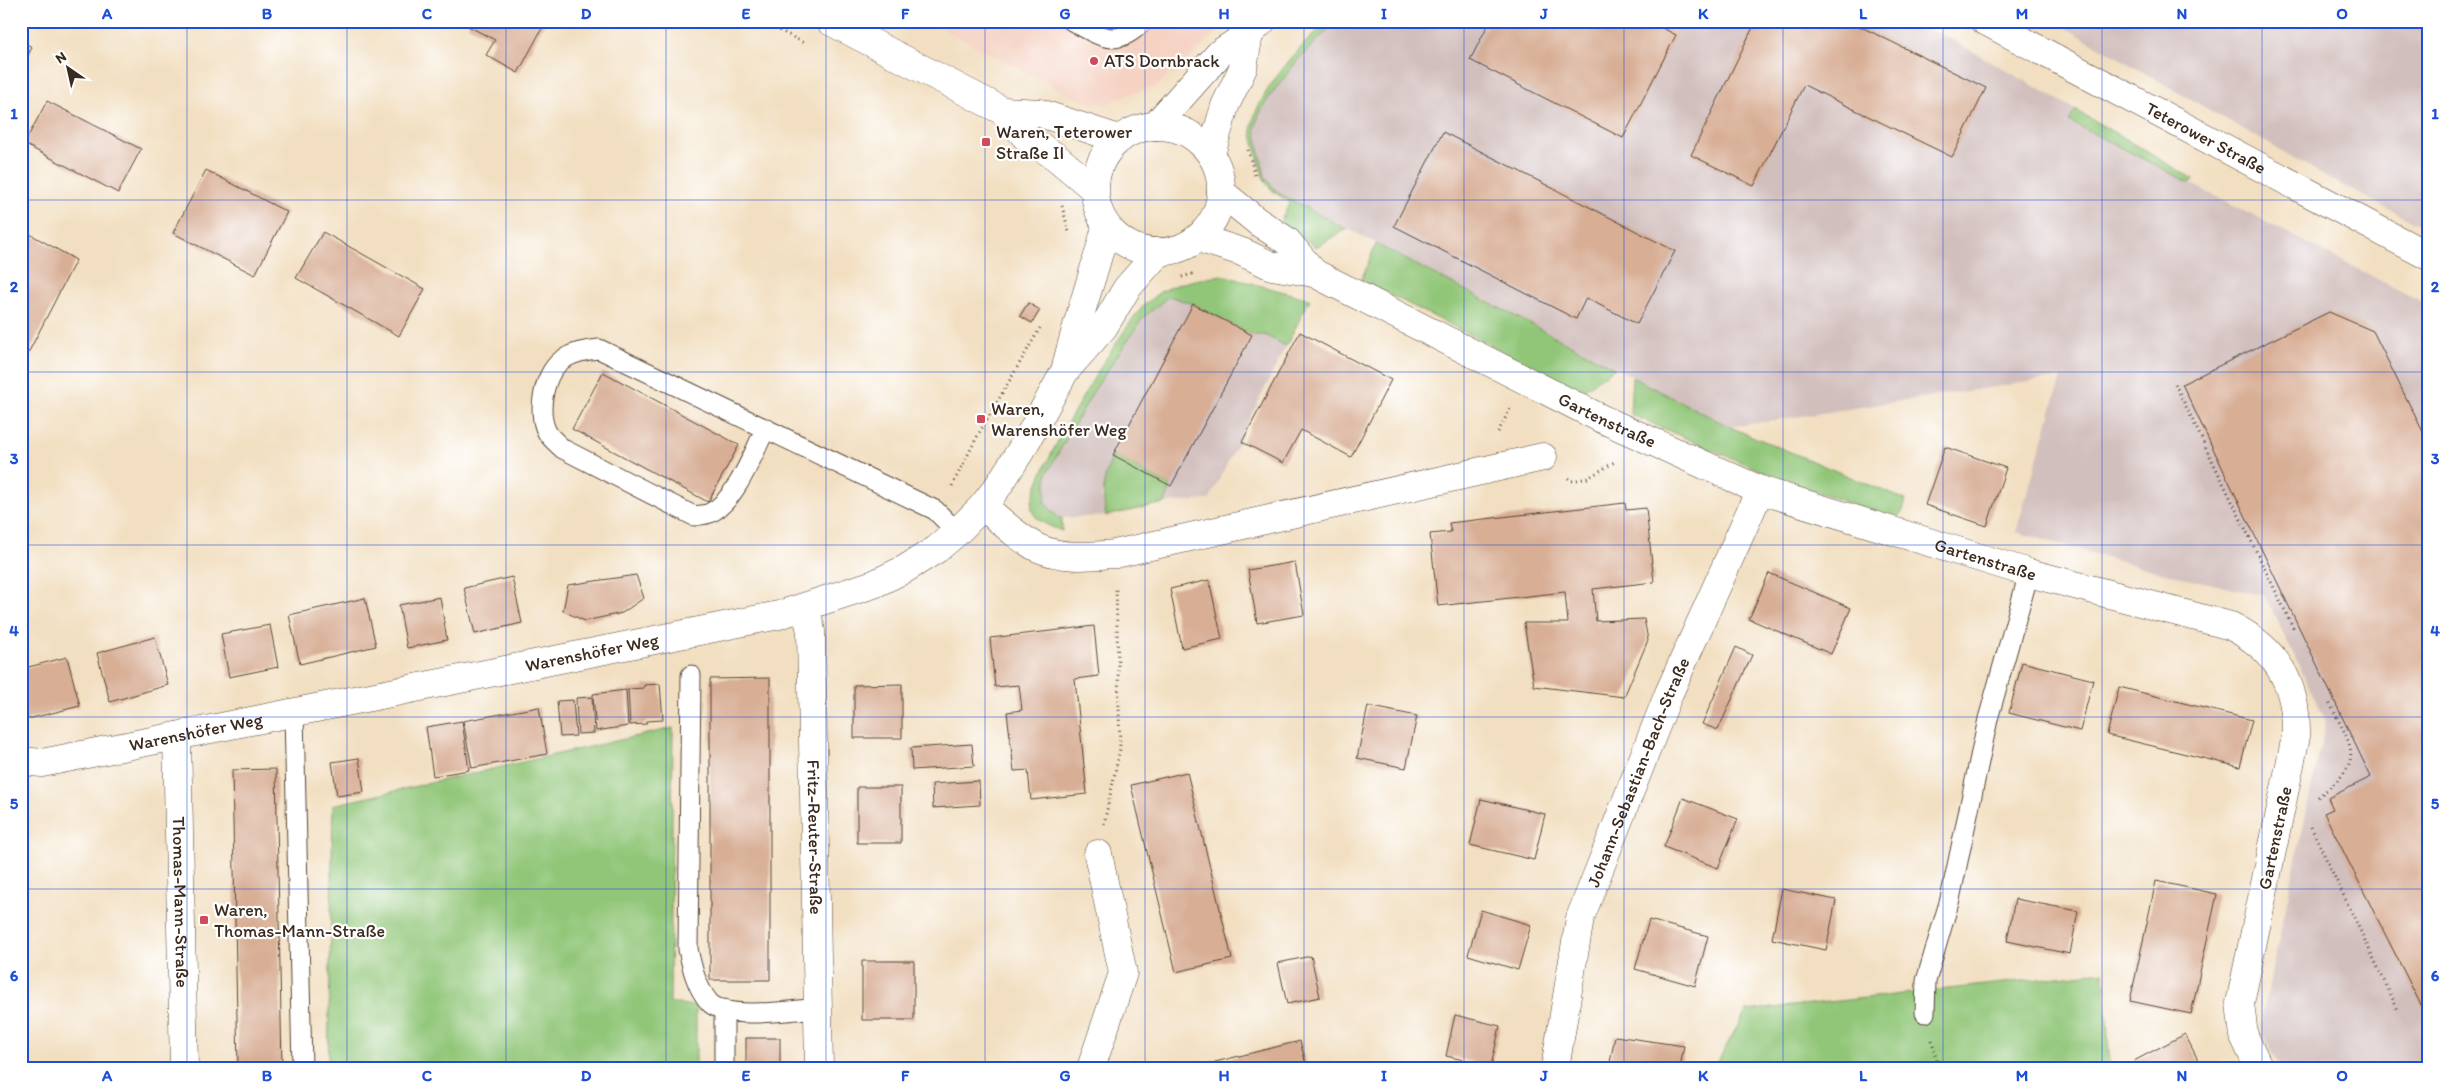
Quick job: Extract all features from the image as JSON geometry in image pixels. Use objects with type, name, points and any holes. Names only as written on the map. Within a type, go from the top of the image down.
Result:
[{"type":"street","points":[[830,21],[1003,111],[1026,136],[1056,157],[1094,190]]},
{"type":"street","name":"Teterower Straße","points":[[1985,21],[2428,256]]},
{"type":"street","points":[[1155,126],[1220,53],[1256,28]]},
{"type":"street","points":[[1211,154],[1225,106],[1243,68],[1256,28]]},
{"type":"street","points":[[1003,111],[1040,113],[1119,139]]},
{"type":"street","points":[[1155,126],[1172,127],[1186,132],[1199,141],[1211,154],[1218,168],[1221,192],[1219,207],[1212,223],[1198,238],[1186,247],[1157,254],[1139,250],[1121,242],[1106,227],[1099,215],[1094,190],[1097,170],[1104,154],[1119,139],[1136,130],[1155,126]]},
{"type":"street","name":"Gartenstraße","points":[[1221,192],[1258,222],[1287,241],[1314,273]]},
{"type":"street","name":"Warenshöfer Weg","points":[[1065,371],[1079,313],[1094,272],[1106,227]]},
{"type":"street","name":"Gartenstraße","points":[[1198,238],[1242,252],[1272,266],[1314,273],[1634,433],[1760,490],[2029,573],[2231,626],[2250,636],[2266,650],[2282,670],[2291,691],[2296,712],[2296,736],[2240,1003],[2244,1036],[2259,1068]]},
{"type":"street","name":"Warenshöfer Weg","points":[[21,761],[42,763],[758,619],[805,607],[874,584],[905,570],[937,549],[983,506],[1023,446],[1065,371],[1103,328],[1127,288],[1157,254]]},
{"type":"street","points":[[983,506],[1038,548],[1077,557],[1115,554],[1543,457]]},
{"type":"street","name":"Johann-Sebastian-Bach-Straße","points":[[1555,1068],[1580,918],[1669,693],[1760,490]]},
{"type":"street","name":"Fritz-Reuter-Straße","points":[[805,607],[811,631],[819,1068]]},
{"type":"street","name":"Thomas-Mann-Straße","points":[[178,736],[184,1068]]},
{"type":"street","points":[[1091,1068],[1123,973],[1098,854]]},
{"type":"lane","points":[[1072,21],[1102,37],[1116,39],[1130,34],[1142,21]]},
{"type":"lane","points":[[766,428],[734,489],[722,505],[709,514],[694,516],[564,449],[547,433],[540,409],[548,378],[563,358],[583,350],[599,349],[766,428],[935,510],[957,532]]},
{"type":"lane","points":[[1925,1013],[1926,980],[1950,899],[1988,719],[2029,573]]},
{"type":"lane","points":[[691,675],[688,949],[695,980],[710,1004],[738,1014],[818,1008]]},
{"type":"lane","points":[[294,713],[302,1068]]},
{"type":"lane","points":[[724,1009],[724,1068]]},
{"type":"path","points":[[762,21],[805,44]]},
{"type":"path","points":[[1246,143],[1256,180]]},
{"type":"path","points":[[1060,199],[1070,237]]},
{"type":"path","points":[[1175,278],[1203,271]]},
{"type":"path","points":[[935,510],[953,484],[978,435],[1042,324]]},
{"type":"path","points":[[1489,469],[1485,450],[1492,443],[1524,379]]},
{"type":"path","points":[[1543,457],[1572,481],[1588,478],[1612,466],[1625,451],[1634,433]]},
{"type":"path","points":[[1098,854],[1120,750],[1115,554]]},
{"type":"shaded area","name":"ATS Dornbrack","points":[[927,21],[1226,21],[1188,60],[1176,63],[1159,86],[1121,97],[1108,104],[1089,103],[1076,98]]},
{"type":"shaded area","points":[[1336,21],[1912,21],[1951,39],[2076,110],[2070,122],[2428,305],[2428,1068],[2282,1068],[2277,1061],[2260,1027],[2326,721],[2265,596],[2156,571],[2016,532],[2061,377],[1730,427],[1277,192],[1265,177],[1255,129],[1259,115],[1270,96],[1297,61]]},
{"type":"shaded area","points":[[2054,21],[2428,21],[2428,229],[2334,181]]},
{"type":"shaded area","points":[[1169,296],[1193,304],[1252,335],[1265,335],[1286,346],[1209,500],[1165,503],[1171,486],[1101,494],[1106,516],[1058,518],[1045,503],[1047,473],[1093,392],[1144,318]]},
{"type":"green space","points":[[1330,21],[1336,21],[1297,61],[1270,96],[1259,115],[1255,129],[1265,177],[1277,192],[1346,229],[1316,247],[1280,222],[1290,202],[1271,189],[1265,180],[1254,142],[1252,125],[1263,98],[1283,68],[1307,41]]},
{"type":"green space","points":[[2076,110],[2193,179],[2190,183],[2069,121]]},
{"type":"green space","points":[[1376,244],[1615,368],[1582,391],[1361,280]]},
{"type":"green space","points":[[1221,275],[1310,299],[1286,346],[1265,335],[1252,335],[1193,304],[1169,296],[1143,318],[1093,392],[1047,473],[1045,503],[1058,518],[1062,518],[1062,531],[1041,521],[1032,510],[1033,496],[1043,472],[1075,410],[1128,325],[1139,311],[1156,295],[1170,287]]},
{"type":"green space","points":[[1632,377],[1730,427],[1906,500],[1903,511],[1895,520],[1766,473],[1630,414]]},
{"type":"green space","points":[[1113,455],[1171,486],[1165,503],[1106,516],[1104,485]]},
{"type":"green space","points":[[673,728],[670,1003],[696,1006],[696,1068],[328,1068],[333,805]]},
{"type":"green space","points":[[2104,972],[2110,1068],[1714,1068],[1746,1011]]},
{"type":"building","points":[[470,21],[546,21],[518,73],[486,55],[495,40],[468,26]]},
{"type":"building","points":[[1490,21],[1649,21],[1676,35],[1623,138],[1470,60]]},
{"type":"building","points":[[1756,21],[1849,21],[1986,88],[1952,157],[1804,85],[1754,186],[1691,155]]},
{"type":"building","points":[[21,41],[32,47],[21,69]]},
{"type":"building","points":[[47,101],[141,149],[118,193],[24,144]]},
{"type":"building","points":[[1443,132],[1675,251],[1637,324],[1586,298],[1576,319],[1394,226]]},
{"type":"building","points":[[206,170],[287,212],[255,275],[173,233]]},
{"type":"building","points":[[21,229],[76,260],[21,367]]},
{"type":"building","points":[[323,232],[425,289],[399,336],[296,278]]},
{"type":"building","points":[[1028,303],[1040,310],[1032,323],[1020,316]]},
{"type":"building","points":[[1193,304],[1252,335],[1171,486],[1113,455]]},
{"type":"building","points":[[2329,312],[2373,331],[2428,442],[2428,1019],[2324,813],[2333,809],[2328,798],[2371,777],[2182,384]]},
{"type":"building","points":[[1300,332],[1391,380],[1351,457],[1301,430],[1283,463],[1242,442]]},
{"type":"building","points":[[603,372],[739,445],[708,502],[572,429]]},
{"type":"building","points":[[1945,447],[2006,468],[1987,526],[1925,505]]},
{"type":"building","points":[[1625,503],[1626,510],[1646,508],[1654,582],[1593,589],[1596,621],[1644,619],[1648,640],[1624,697],[1534,686],[1524,623],[1568,623],[1565,592],[1438,606],[1430,534],[1451,532],[1449,523]]},
{"type":"building","points":[[1295,562],[1304,615],[1257,623],[1248,570]]},
{"type":"building","points":[[1769,573],[1851,608],[1831,654],[1749,619]]},
{"type":"building","points":[[636,575],[644,598],[622,613],[585,621],[563,611],[568,585]]},
{"type":"building","points":[[512,577],[522,623],[475,634],[464,588]]},
{"type":"building","points":[[1209,580],[1222,639],[1182,648],[1170,589]]},
{"type":"building","points":[[440,597],[447,640],[407,648],[399,605]]},
{"type":"building","points":[[365,598],[376,646],[300,664],[289,615]]},
{"type":"building","points":[[270,625],[278,667],[229,677],[221,634]]},
{"type":"building","points":[[1094,626],[1099,676],[1075,679],[1087,794],[1031,800],[1028,770],[1014,771],[1007,712],[1022,710],[1019,685],[995,687],[990,638]]},
{"type":"building","points":[[155,637],[168,685],[110,702],[97,653]]},
{"type":"building","points":[[1736,647],[1752,655],[1718,730],[1702,724]]},
{"type":"building","points":[[67,657],[80,706],[24,720],[21,709],[21,669]]},
{"type":"building","points":[[2022,662],[2093,680],[2080,731],[2009,713]]},
{"type":"building","points":[[770,678],[770,980],[710,980],[710,679]]},
{"type":"building","points":[[660,684],[663,720],[646,721],[646,724],[630,725],[628,689]]},
{"type":"building","points":[[902,684],[902,738],[854,738],[854,685]]},
{"type":"building","points":[[2119,687],[2252,720],[2240,767],[2107,735]]},
{"type":"building","points":[[626,690],[628,726],[596,731],[593,694]]},
{"type":"building","points":[[592,697],[594,733],[578,734],[576,698]]},
{"type":"building","points":[[573,700],[576,736],[560,737],[557,701]]},
{"type":"building","points":[[1368,706],[1417,716],[1406,768],[1357,758]]},
{"type":"building","points":[[539,707],[547,754],[472,768],[463,721]]},
{"type":"building","points":[[462,721],[469,770],[433,776],[426,727]]},
{"type":"building","points":[[972,744],[974,766],[912,770],[911,748]]},
{"type":"building","points":[[359,758],[364,792],[337,796],[332,762]]},
{"type":"building","points":[[276,769],[282,1068],[238,1068],[232,770]]},
{"type":"building","points":[[1187,772],[1232,959],[1176,972],[1131,785]]},
{"type":"building","points":[[979,781],[980,805],[933,808],[932,784]]},
{"type":"building","points":[[857,787],[901,787],[901,843],[857,843]]},
{"type":"building","points":[[1683,798],[1738,819],[1718,868],[1664,847]]},
{"type":"building","points":[[1481,799],[1545,814],[1534,860],[1470,845]]},
{"type":"building","points":[[2156,881],[2217,894],[2191,1014],[2130,1001]]},
{"type":"building","points":[[1782,889],[1836,900],[1826,950],[1772,939]]},
{"type":"building","points":[[2015,899],[2078,911],[2070,954],[2007,941]]},
{"type":"building","points":[[1481,910],[1531,925],[1518,970],[1468,955]]},
{"type":"building","points":[[1649,920],[1708,936],[1695,986],[1635,969]]},
{"type":"building","points":[[1311,956],[1320,997],[1287,1004],[1278,963]]},
{"type":"building","points":[[862,961],[914,961],[914,1020],[862,1020]]},
{"type":"building","points":[[1455,1015],[1500,1026],[1491,1066],[1446,1056]]},
{"type":"building","points":[[2185,1034],[2202,1068],[2138,1068],[2134,1061]]},
{"type":"building","points":[[1615,1036],[1684,1046],[1680,1068],[1609,1068]]},
{"type":"building","points":[[746,1038],[780,1038],[780,1068],[746,1068]]},
{"type":"building","points":[[1300,1041],[1307,1068],[1195,1068],[1195,1067]]},
{"type":"place","name":"ATS Dornbrack","points":[[1094,61]]},
{"type":"place","name":"Waren, Teterower Straße II","points":[[986,142]]},
{"type":"place","name":"Waren, Warenshöfer Weg","points":[[981,419]]},
{"type":"place","name":"Waren, Thomas-Mann-Straße","points":[[204,920]]}]
